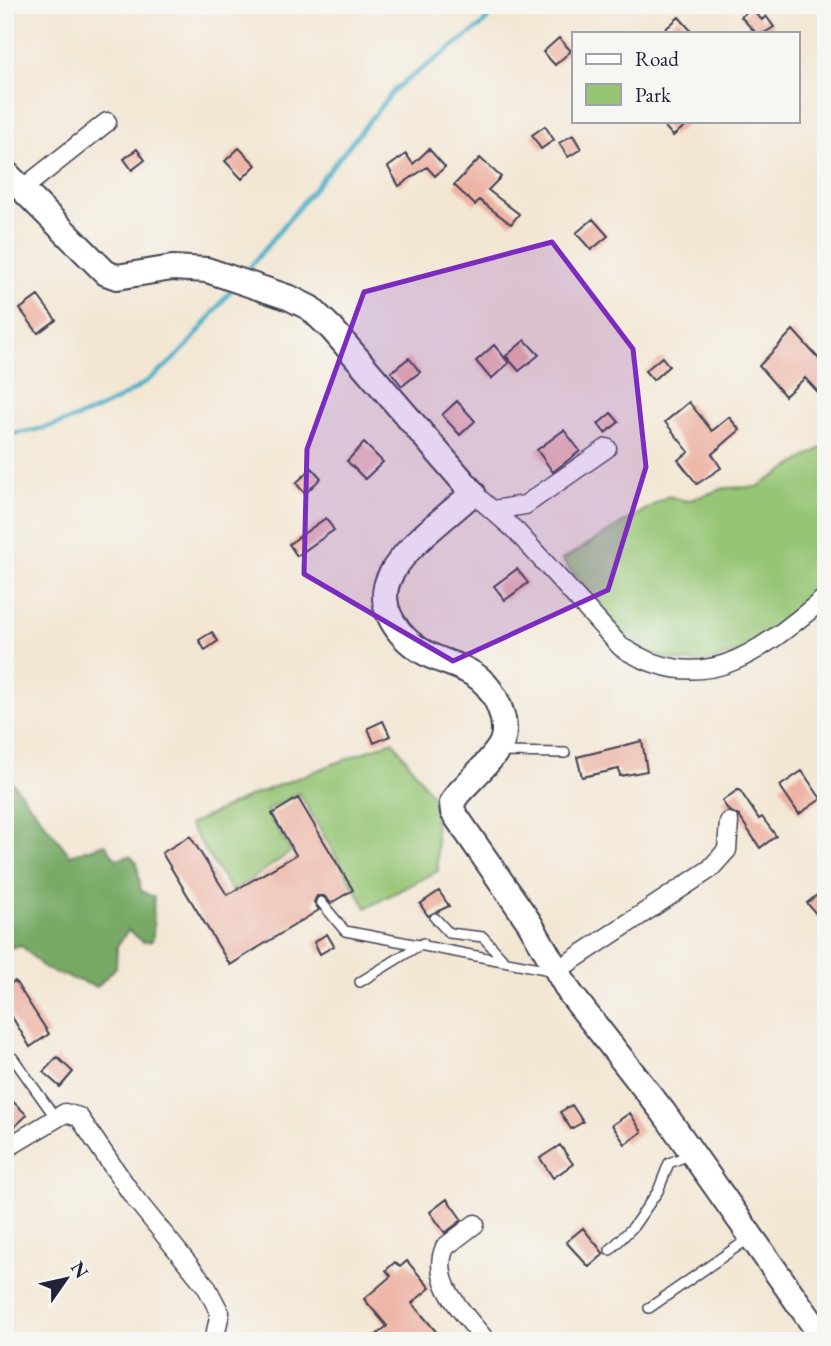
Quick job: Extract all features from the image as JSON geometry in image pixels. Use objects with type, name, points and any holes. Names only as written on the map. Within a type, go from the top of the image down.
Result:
[{"type":"street","points":[[107,122],[13,181],[106,274],[117,277],[190,267],[290,298],[310,308],[332,328],[473,493],[517,532],[621,647],[642,660],[683,670],[719,668],[755,652],[826,597]]},
{"type":"street","points":[[493,510],[525,505],[607,449]]},
{"type":"street","points":[[473,493],[400,561],[389,577],[385,595],[387,610],[396,629],[424,653],[481,679],[494,695],[503,722],[502,742],[457,794],[452,803],[453,812],[529,922],[556,971],[694,1154],[825,1341]]},
{"type":"street","points":[[556,971],[710,869],[727,850],[729,822]]},
{"type":"street","points":[[5,1149],[65,1112],[79,1117],[133,1196],[206,1286],[220,1313],[214,1341]]},
{"type":"street","points":[[475,1224],[445,1247],[440,1271],[449,1292],[486,1341]]},
{"type":"lane","points":[[494,752],[565,753]]},
{"type":"lane","points":[[321,902],[345,931],[423,943],[556,971]]},
{"type":"lane","points":[[435,918],[449,933],[483,937],[502,958]]},
{"type":"lane","points":[[360,982],[423,943]]},
{"type":"lane","points":[[13,1058],[55,1117]]},
{"type":"lane","points":[[610,1250],[633,1227],[658,1191],[669,1163],[694,1154]]},
{"type":"lane","points":[[649,1308],[753,1236]]},
{"type":"highlighted area","points":[[552,242],[633,349],[646,467],[608,590],[453,661],[304,574],[307,449],[364,292]]},
{"type":"green space","points":[[826,445],[826,600],[763,646],[702,663],[668,660],[634,647],[562,560],[668,496],[687,501],[725,488],[757,487]]},
{"type":"green space","points":[[393,741],[434,798],[438,871],[366,908],[299,793],[266,811],[291,852],[232,892],[189,825],[248,797]]},
{"type":"green space","points":[[5,773],[70,855],[105,844],[116,859],[130,856],[137,863],[141,891],[154,897],[152,941],[143,942],[128,930],[117,946],[116,967],[97,987],[45,969],[21,945],[5,949]]},
{"type":"building","points":[[751,8],[762,20],[766,16],[774,27],[766,32],[755,32],[741,17]]},
{"type":"building","points":[[679,17],[692,32],[662,32]]},
{"type":"building","points":[[559,38],[571,51],[555,65],[543,52]]},
{"type":"building","points":[[661,122],[690,122],[673,136]]},
{"type":"building","points":[[545,126],[554,140],[541,149],[532,135]]},
{"type":"building","points":[[573,135],[581,149],[568,157],[559,143]]},
{"type":"building","points":[[239,148],[256,165],[242,179],[225,161]]},
{"type":"building","points":[[137,149],[145,160],[132,170],[124,159]]},
{"type":"building","points":[[429,149],[445,167],[435,176],[427,167],[399,186],[388,167],[406,154],[413,164]]},
{"type":"building","points":[[480,158],[501,177],[488,190],[519,214],[511,224],[479,200],[475,205],[454,185]]},
{"type":"building","points":[[593,219],[608,236],[591,250],[576,233]]},
{"type":"building","points":[[38,296],[56,320],[38,333],[20,309]]},
{"type":"building","points":[[793,330],[826,367],[826,401],[805,378],[785,396],[759,366]]},
{"type":"building","points":[[525,340],[539,355],[519,371],[506,356]]},
{"type":"building","points":[[494,345],[509,363],[491,379],[476,361]]},
{"type":"building","points":[[662,357],[669,366],[653,380],[645,371]]},
{"type":"building","points":[[409,358],[420,372],[402,386],[391,372]]},
{"type":"building","points":[[457,401],[475,421],[460,435],[442,415]]},
{"type":"building","points":[[689,402],[712,431],[729,417],[740,430],[712,454],[721,468],[697,484],[678,460],[689,452],[665,422]]},
{"type":"building","points":[[611,413],[619,422],[605,433],[598,424]]},
{"type":"building","points":[[564,430],[580,451],[553,472],[537,450]]},
{"type":"building","points":[[364,443],[383,462],[365,479],[347,461]]},
{"type":"building","points":[[312,468],[321,478],[305,494],[296,483]]},
{"type":"building","points":[[326,518],[334,530],[297,556],[289,544]]},
{"type":"building","points":[[517,569],[528,583],[505,600],[494,586]]},
{"type":"building","points":[[212,632],[218,641],[205,650],[199,640]]},
{"type":"building","points":[[383,721],[390,736],[374,743],[368,728]]},
{"type":"building","points":[[642,741],[647,771],[620,776],[619,769],[582,777],[577,757]]},
{"type":"building","points":[[802,771],[821,799],[799,814],[780,786]]},
{"type":"building","points":[[739,789],[759,819],[762,817],[776,836],[760,848],[739,816],[729,811],[722,801]]},
{"type":"building","points":[[298,798],[353,890],[331,903],[324,896],[317,896],[314,902],[319,910],[230,965],[162,853],[190,836],[227,895],[296,855],[272,814]]},
{"type":"building","points":[[826,888],[826,926],[807,903]]},
{"type":"building","points":[[439,891],[449,906],[428,916],[420,904]]},
{"type":"building","points":[[327,934],[334,946],[320,954],[314,942]]},
{"type":"building","points":[[15,981],[49,1034],[30,1047],[5,1005],[5,987]]},
{"type":"building","points":[[57,1057],[73,1072],[60,1087],[43,1072]]},
{"type":"building","points":[[5,1094],[27,1115],[5,1136]]},
{"type":"building","points":[[572,1105],[583,1122],[571,1129],[560,1112]]},
{"type":"building","points":[[630,1113],[642,1132],[625,1144],[612,1125]]},
{"type":"building","points":[[560,1145],[573,1164],[553,1178],[540,1158]]},
{"type":"building","points":[[447,1199],[462,1220],[445,1233],[430,1212]]},
{"type":"building","points":[[583,1228],[604,1254],[589,1267],[566,1242]]},
{"type":"building","points":[[407,1261],[430,1288],[412,1303],[444,1341],[369,1341],[387,1326],[364,1299],[391,1276],[386,1270],[395,1262],[400,1267]]},
{"type":"waterway","points":[[246,272],[396,88],[481,26],[498,5]]},
{"type":"waterway","points":[[5,435],[79,417],[146,382],[185,348],[232,289]]}]
